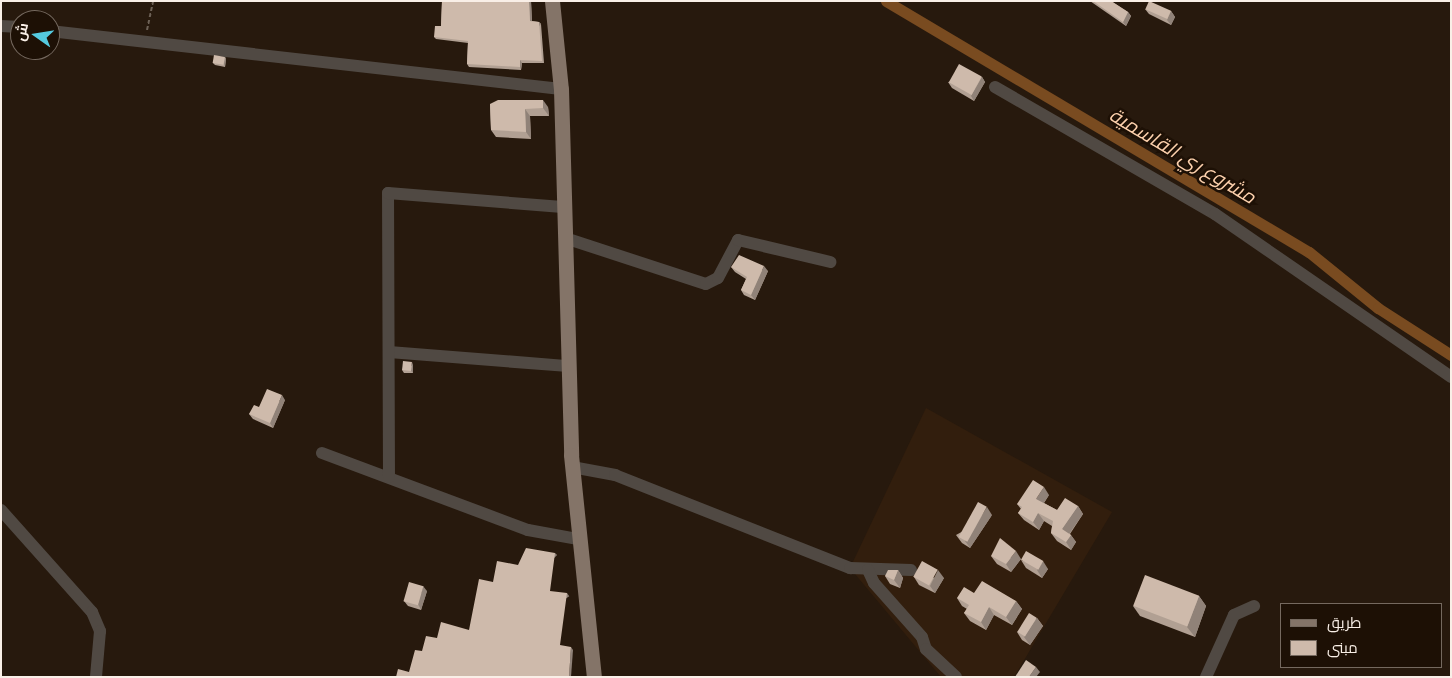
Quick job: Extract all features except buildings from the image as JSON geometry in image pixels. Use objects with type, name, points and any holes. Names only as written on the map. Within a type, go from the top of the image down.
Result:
[{"type":"main road","points":[[552,1],[561,89],[562,207],[565,238],[572,467],[578,539],[594,677]]},
{"type":"street","points":[[60,32],[561,89]]},
{"type":"street","points":[[994,87],[1215,214],[1451,377]]},
{"type":"street","points":[[389,477],[388,193],[562,207]]},
{"type":"street","points":[[565,238],[706,284],[718,278],[738,240],[830,262]]},
{"type":"street","points":[[389,352],[568,366]]},
{"type":"street","points":[[322,453],[528,530],[578,539]]},
{"type":"street","points":[[572,467],[615,475],[850,568],[911,570]]},
{"type":"street","points":[[1,510],[92,612],[100,631],[96,677]]},
{"type":"street","points":[[868,570],[874,583],[922,637],[926,650],[956,677]]},
{"type":"street","points":[[1206,677],[1234,615],[1254,606]]},
{"type":"path","points":[[145,42],[153,1]]},
{"type":"shaded area","points":[[926,408],[1112,512],[1014,677],[941,677],[850,568]]},
{"type":"waterway","name":"مشروع ري القاسمية","points":[[886,1],[1309,252],[1378,308],[1451,355]]}]
